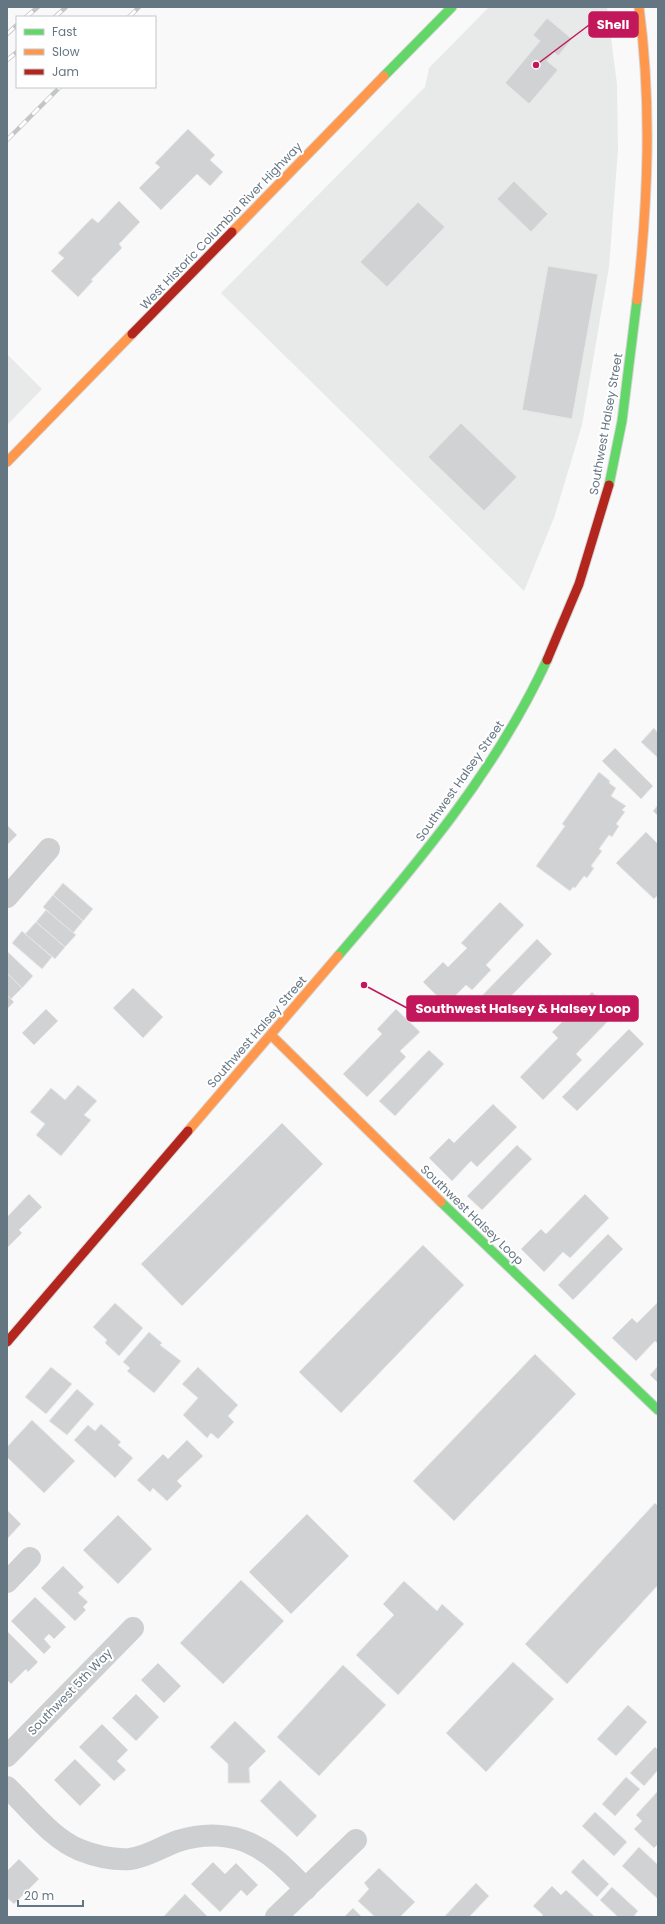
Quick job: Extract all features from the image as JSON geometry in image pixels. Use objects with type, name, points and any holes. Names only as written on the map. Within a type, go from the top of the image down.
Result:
[{"type":"street","name":"West Historic Columbia River Highway","points":[[7,462],[452,7]]},
{"type":"street","name":"Southwest Halsey Street","points":[[9,1335],[271,1035],[396,888],[474,786],[510,733],[529,697],[578,588],[608,489],[630,366],[641,272],[649,159],[645,70],[639,7]]},
{"type":"street","points":[[7,897],[49,849]]},
{"type":"street","name":"Southwest Halsey Loop","points":[[271,1035],[456,1216],[658,1410]]},
{"type":"street","points":[[7,1582],[30,1558]]},
{"type":"street","name":"Southwest 5th Way","points":[[7,1756],[133,1628]]},
{"type":"street","points":[[7,1787],[57,1836],[80,1850],[104,1857],[131,1859],[153,1852],[178,1841],[200,1836],[231,1837],[254,1845],[275,1858],[306,1889]]},
{"type":"street","points":[[276,1917],[356,1840]]},
{"type":"shaded area","points":[[489,7],[607,7],[617,84],[618,150],[609,267],[582,425],[554,518],[524,591],[221,293],[425,87],[429,68]]},
{"type":"shaded area","points":[[7,354],[42,389],[7,425]]},
{"type":"building","points":[[547,18],[572,39],[558,56],[554,52],[547,61],[558,70],[529,104],[505,83],[540,41],[533,35]]},
{"type":"building","points":[[188,129],[215,155],[210,160],[223,172],[210,186],[197,174],[161,210],[139,188],[160,167],[155,163]]},
{"type":"building","points":[[514,181],[548,214],[531,232],[497,199]]},
{"type":"building","points":[[119,201],[140,222],[119,244],[122,248],[91,280],[93,281],[78,297],[51,271],[64,258],[58,253],[92,218],[98,223]]},
{"type":"building","points":[[418,202],[445,227],[387,287],[360,262]]},
{"type":"building","points":[[548,266],[598,274],[572,419],[522,410]]},
{"type":"building","points":[[461,423],[517,477],[484,511],[428,457]]},
{"type":"building","points":[[654,728],[658,733],[658,758],[641,742]]},
{"type":"building","points":[[615,748],[653,786],[641,799],[602,761]]},
{"type":"building","points":[[599,772],[616,788],[611,796],[626,806],[622,810],[625,812],[616,824],[619,826],[612,837],[609,835],[599,849],[602,851],[591,866],[594,868],[587,878],[584,876],[575,888],[573,887],[570,891],[536,866],[565,826],[562,824]]},
{"type":"building","points":[[658,805],[658,816],[653,811]]},
{"type":"building","points":[[7,825],[17,835],[7,845]]},
{"type":"building","points":[[646,832],[658,844],[658,897],[657,896],[654,899],[616,863]]},
{"type":"building","points":[[63,883],[93,909],[83,921],[53,895]]},
{"type":"building","points":[[53,895],[83,921],[73,933],[43,907]]},
{"type":"building","points":[[500,902],[524,925],[486,965],[491,970],[472,990],[466,985],[446,1005],[423,982],[443,962],[448,967],[467,948],[461,943]]},
{"type":"building","points":[[46,910],[76,935],[65,947],[36,922]]},
{"type":"building","points":[[36,922],[65,947],[55,959],[25,934]]},
{"type":"building","points":[[22,931],[52,957],[42,969],[12,943]]},
{"type":"building","points":[[537,939],[552,954],[486,1022],[471,1007]]},
{"type":"building","points":[[8,952],[33,976],[22,988],[7,973]]},
{"type":"building","points":[[7,973],[22,988],[11,999],[7,995]]},
{"type":"building","points":[[133,988],[163,1017],[143,1038],[113,1008]]},
{"type":"building","points":[[592,992],[615,1014],[576,1054],[582,1060],[543,1100],[520,1077],[558,1038],[552,1032]]},
{"type":"building","points":[[7,995],[14,1002],[7,1009]]},
{"type":"building","points":[[46,1009],[58,1021],[34,1045],[22,1033]]},
{"type":"building","points":[[396,1009],[420,1032],[400,1051],[406,1057],[367,1097],[343,1074],[382,1034],[377,1029]]},
{"type":"building","points":[[629,1029],[644,1044],[577,1111],[562,1097]]},
{"type":"building","points":[[429,1050],[444,1064],[395,1116],[379,1101]]},
{"type":"building","points":[[78,1085],[97,1101],[84,1115],[91,1120],[61,1156],[36,1135],[45,1124],[30,1112],[51,1088],[65,1100]]},
{"type":"building","points":[[493,1104],[517,1127],[477,1167],[471,1161],[452,1181],[429,1158],[449,1138],[454,1143]]},
{"type":"building","points":[[282,1123],[323,1164],[182,1306],[141,1264]]},
{"type":"building","points":[[517,1145],[532,1159],[482,1210],[467,1196]]},
{"type":"building","points":[[29,1194],[42,1207],[19,1230],[22,1233],[7,1248],[7,1217]]},
{"type":"building","points":[[585,1194],[609,1218],[570,1258],[563,1252],[544,1272],[521,1249],[541,1229],[546,1234]]},
{"type":"building","points":[[608,1234],[623,1249],[573,1300],[558,1285]]},
{"type":"building","points":[[423,1245],[464,1285],[341,1413],[299,1372]]},
{"type":"building","points":[[658,1302],[658,1344],[655,1341],[636,1361],[612,1338],[632,1318],[637,1323]]},
{"type":"building","points":[[115,1303],[143,1328],[119,1356],[105,1343],[107,1340],[93,1327]]},
{"type":"building","points":[[149,1332],[162,1343],[160,1345],[181,1361],[154,1393],[127,1371],[130,1368],[123,1362]]},
{"type":"building","points":[[535,1354],[576,1394],[454,1521],[413,1481]]},
{"type":"building","points":[[658,1366],[658,1383],[650,1375]]},
{"type":"building","points":[[51,1367],[72,1384],[46,1414],[25,1397]]},
{"type":"building","points":[[198,1367],[238,1405],[228,1416],[234,1422],[218,1439],[211,1433],[207,1438],[183,1415],[198,1398],[182,1384]]},
{"type":"building","points":[[77,1389],[94,1404],[67,1435],[49,1421]]},
{"type":"building","points":[[32,1420],[75,1461],[44,1493],[7,1457],[7,1447]]},
{"type":"building","points":[[101,1424],[121,1442],[118,1445],[133,1458],[115,1478],[74,1440],[88,1425],[95,1431]]},
{"type":"building","points":[[187,1440],[203,1456],[177,1481],[182,1486],[167,1501],[153,1488],[150,1492],[137,1480],[163,1454],[168,1459]]},
{"type":"building","points":[[655,1503],[658,1506],[658,1585],[567,1684],[525,1644]]},
{"type":"building","points":[[7,1510],[21,1524],[7,1539]]},
{"type":"building","points":[[307,1514],[349,1556],[291,1614],[249,1572]]},
{"type":"building","points":[[118,1515],[152,1549],[118,1584],[83,1550]]},
{"type":"building","points":[[63,1566],[84,1587],[78,1593],[88,1602],[83,1607],[86,1610],[75,1621],[41,1588]]},
{"type":"building","points":[[241,1580],[284,1621],[223,1684],[180,1643]]},
{"type":"building","points":[[404,1581],[437,1611],[442,1604],[464,1624],[398,1695],[356,1655],[394,1615],[383,1604]]},
{"type":"building","points":[[35,1597],[66,1627],[54,1639],[49,1634],[44,1639],[51,1647],[44,1654],[11,1621]]},
{"type":"building","points":[[7,1631],[38,1662],[28,1672],[26,1669],[11,1684],[7,1680]]},
{"type":"building","points":[[513,1662],[554,1699],[486,1772],[446,1733]]},
{"type":"building","points":[[158,1663],[181,1686],[164,1703],[141,1680]]},
{"type":"building","points":[[343,1665],[386,1705],[319,1776],[277,1737]]},
{"type":"building","points":[[136,1694],[159,1717],[136,1741],[112,1718]]},
{"type":"building","points":[[628,1705],[647,1722],[616,1756],[597,1739]]},
{"type":"building","points":[[235,1721],[266,1751],[249,1768],[250,1783],[228,1783],[228,1764],[210,1747]]},
{"type":"building","points":[[102,1724],[128,1750],[117,1761],[126,1770],[114,1781],[79,1747]]},
{"type":"building","points":[[655,1747],[658,1750],[658,1770],[644,1786],[630,1773]]},
{"type":"building","points":[[75,1759],[101,1785],[80,1806],[54,1780]]},
{"type":"building","points":[[626,1777],[640,1789],[615,1816],[602,1804]]},
{"type":"building","points":[[280,1780],[317,1816],[297,1837],[260,1801]]},
{"type":"building","points":[[658,1791],[658,1844],[654,1848],[634,1829],[642,1821],[636,1815]]},
{"type":"building","points":[[595,1812],[627,1842],[614,1856],[582,1826]]},
{"type":"building","points":[[639,1847],[658,1865],[658,1899],[622,1866]]},
{"type":"building","points":[[19,1859],[39,1879],[14,1904],[7,1898],[7,1871]]},
{"type":"building","points":[[583,1859],[609,1884],[597,1897],[571,1872]]},
{"type":"building","points":[[213,1862],[225,1874],[236,1863],[258,1885],[247,1896],[241,1890],[220,1912],[191,1884]]},
{"type":"building","points":[[379,1868],[415,1902],[400,1917],[375,1917],[358,1901],[369,1889],[364,1883]]},
{"type":"building","points":[[476,1883],[489,1896],[469,1917],[444,1917]]},
{"type":"building","points":[[552,1886],[561,1895],[566,1890],[595,1917],[541,1917],[543,1915],[533,1906]]},
{"type":"building","points":[[612,1887],[638,1911],[633,1917],[618,1917],[600,1900]]},
{"type":"building","points":[[185,1894],[208,1917],[163,1917]]},
{"type":"building","points":[[353,1908],[362,1917],[344,1917]]},
{"type":"railway","points":[[27,16],[38,7]]},
{"type":"railway","points":[[56,16],[66,7]]},
{"type":"railway","points":[[130,16],[139,7]]},
{"type":"railway","points":[[7,34],[16,26]]},
{"type":"railway","points":[[7,60],[16,53]]},
{"type":"railway","points":[[7,140],[59,88]]},
{"type":"traffic: fast","points":[[384,76],[452,7]]},
{"type":"traffic: fast","points":[[609,485],[622,421],[637,300]]},
{"type":"traffic: fast","points":[[338,956],[397,887],[453,815],[504,740],[527,701],[547,660]]},
{"type":"traffic: fast","points":[[441,1202],[658,1410]]},
{"type":"traffic: slow","points":[[637,300],[644,227],[647,154],[646,80],[639,7]]},
{"type":"traffic: slow","points":[[232,232],[384,76]]},
{"type":"traffic: slow","points":[[7,462],[132,334]]},
{"type":"traffic: slow","points":[[188,1131],[338,956]]},
{"type":"traffic: slow","points":[[271,1035],[441,1202]]},
{"type":"traffic: jam","points":[[132,334],[232,232]]},
{"type":"traffic: jam","points":[[547,660],[579,584],[609,485]]},
{"type":"traffic: jam","points":[[7,1342],[188,1131]]},
{"type":"place","name":"Shell","points":[[536,65]]},
{"type":"place","name":"Southwest Halsey & Halsey Loop","points":[[364,985]]}]
